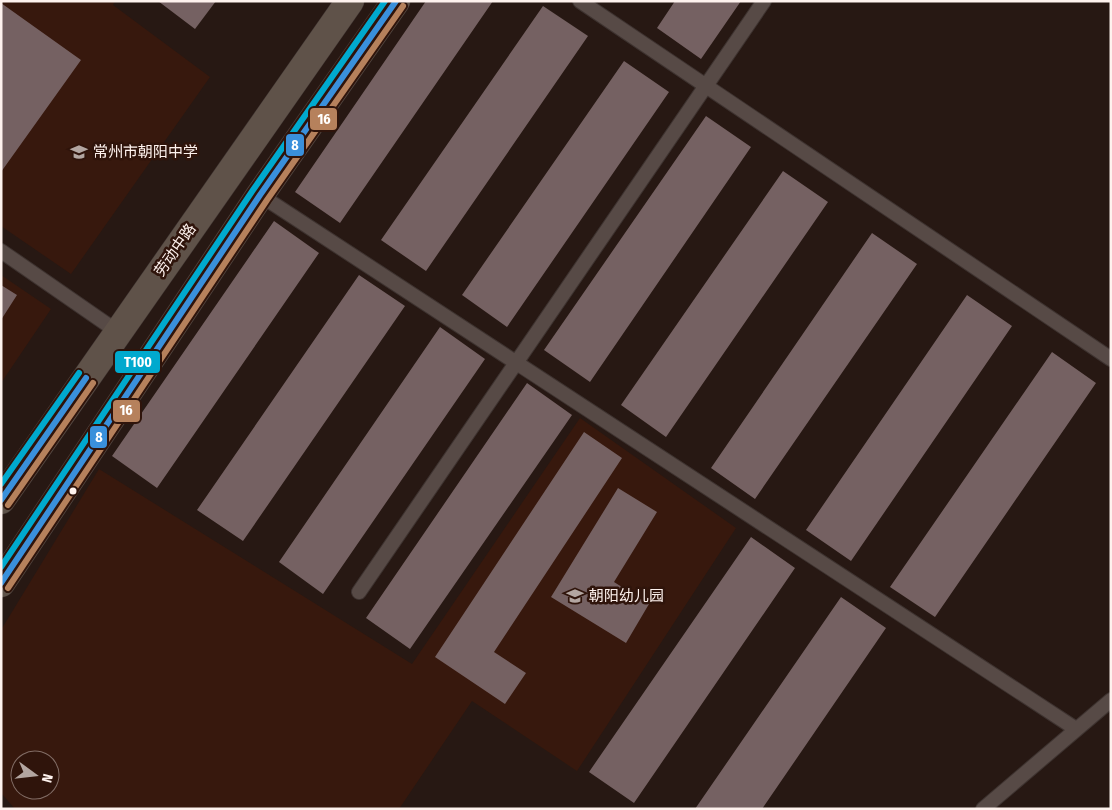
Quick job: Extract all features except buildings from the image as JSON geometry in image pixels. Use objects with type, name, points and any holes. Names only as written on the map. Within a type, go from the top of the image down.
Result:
[{"type":"main road","name":"劳动中路","points":[[1,500],[350,1]]},
{"type":"main road","points":[[1,583],[260,195],[396,1]]},
{"type":"lane","points":[[580,1],[1111,359]]},
{"type":"lane","points":[[359,592],[764,1]]},
{"type":"lane","points":[[260,195],[1076,729]]},
{"type":"lane","points":[[1,251],[118,332]]},
{"type":"lane","points":[[983,809],[1111,700]]},
{"type":"shaded area","name":"常州市朝阳中学","points":[[1,1],[115,1],[113,5],[210,77],[71,274],[1,226]]},
{"type":"shaded area","points":[[1,275],[51,309],[1,383]]},
{"type":"shaded area","points":[[580,418],[736,528],[577,771],[472,701],[399,809],[15,809],[1,793],[1,630],[99,469],[412,664]]},
{"type":"transit line","name":"T100","points":[[1,567],[253,190],[385,1]]},
{"type":"transit line","name":"8","points":[[1,583],[260,195],[396,1]]},
{"type":"transit line","name":"16","points":[[8,588],[267,200],[403,6]]},
{"type":"transit line","name":"T100","points":[[1,484],[79,373]]},
{"type":"transit line","name":"8","points":[[1,500],[86,378]]},
{"type":"transit line","name":"16","points":[[8,505],[93,383]]},
{"type":"place","name":"常州市朝阳中学","points":[[79,152]]},
{"type":"place","name":"朝阳幼儿园","points":[[575,596]]}]
